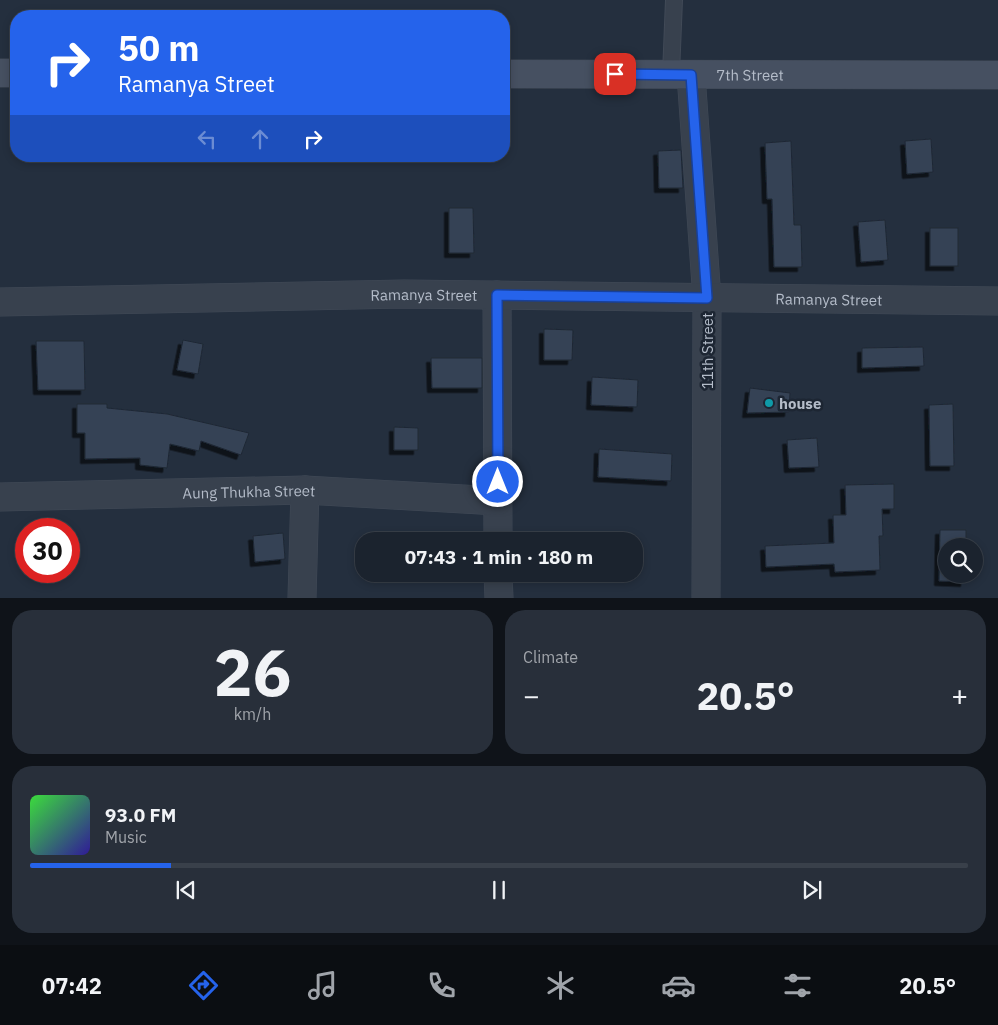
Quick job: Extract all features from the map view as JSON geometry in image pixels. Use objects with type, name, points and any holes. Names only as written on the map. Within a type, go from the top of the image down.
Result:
[{"type":"street","name":"7th Street","points":[[510,74],[998,75]]},
{"type":"street","name":"11th Street","points":[[681,74],[707,298],[706,598]]},
{"type":"street","name":"Ramanya Street","points":[[0,302],[404,294],[998,302]]},
{"type":"street","points":[[497,295],[498,532]]},
{"type":"street","points":[[302,598],[305,490]]},
{"type":"street","name":"Aung Thukha Street","points":[[0,497],[305,490],[498,501]]},
{"type":"street","points":[[498,582],[499,598]]},
{"type":"lane","points":[[674,0],[681,74]]},
{"type":"building","points":[[931,139],[933,172],[907,174],[905,141]]},
{"type":"building","points":[[791,141],[794,225],[801,225],[802,267],[774,267],[772,199],[767,199],[765,143]]},
{"type":"building","points":[[681,150],[683,188],[659,188],[658,151]]},
{"type":"building","points":[[449,208],[473,208],[474,253],[449,253]]},
{"type":"building","points":[[885,220],[888,260],[861,262],[858,222]]},
{"type":"building","points":[[930,228],[958,228],[958,266],[930,266]]},
{"type":"building","points":[[544,329],[573,330],[572,360],[544,360]]},
{"type":"building","points":[[183,340],[203,344],[198,374],[177,370]]},
{"type":"building","points":[[36,341],[84,341],[85,390],[38,390]]},
{"type":"building","points":[[923,347],[924,366],[862,368],[862,348]]},
{"type":"building","points":[[431,358],[482,358],[482,388],[432,388]]},
{"type":"building","points":[[592,377],[638,380],[637,407],[591,405]]},
{"type":"building","name":"house","points":[[750,388],[790,393],[789,412],[747,413]]},
{"type":"building","points":[[77,404],[107,404],[107,408],[167,414],[249,433],[241,455],[201,441],[199,451],[170,444],[167,468],[140,465],[140,458],[85,459],[85,433],[77,433]]},
{"type":"building","points":[[953,404],[954,466],[930,466],[929,405]]},
{"type":"building","points":[[394,427],[418,428],[418,450],[394,450]]},
{"type":"building","points":[[817,438],[819,467],[789,468],[787,440]]},
{"type":"building","points":[[599,449],[672,454],[671,481],[598,477]]},
{"type":"building","points":[[894,484],[894,509],[882,509],[883,536],[879,536],[880,570],[835,572],[834,564],[766,567],[765,546],[834,543],[833,515],[846,515],[845,485]]},
{"type":"building","points":[[940,530],[966,530],[966,538],[940,538]]},
{"type":"building","points":[[283,533],[285,559],[255,562],[253,536]]},
{"type":"place","name":"house","points":[[769,403]]},
{"type":"route","points":[[498,482],[497,295],[707,298],[691,75],[615,74]]}]
